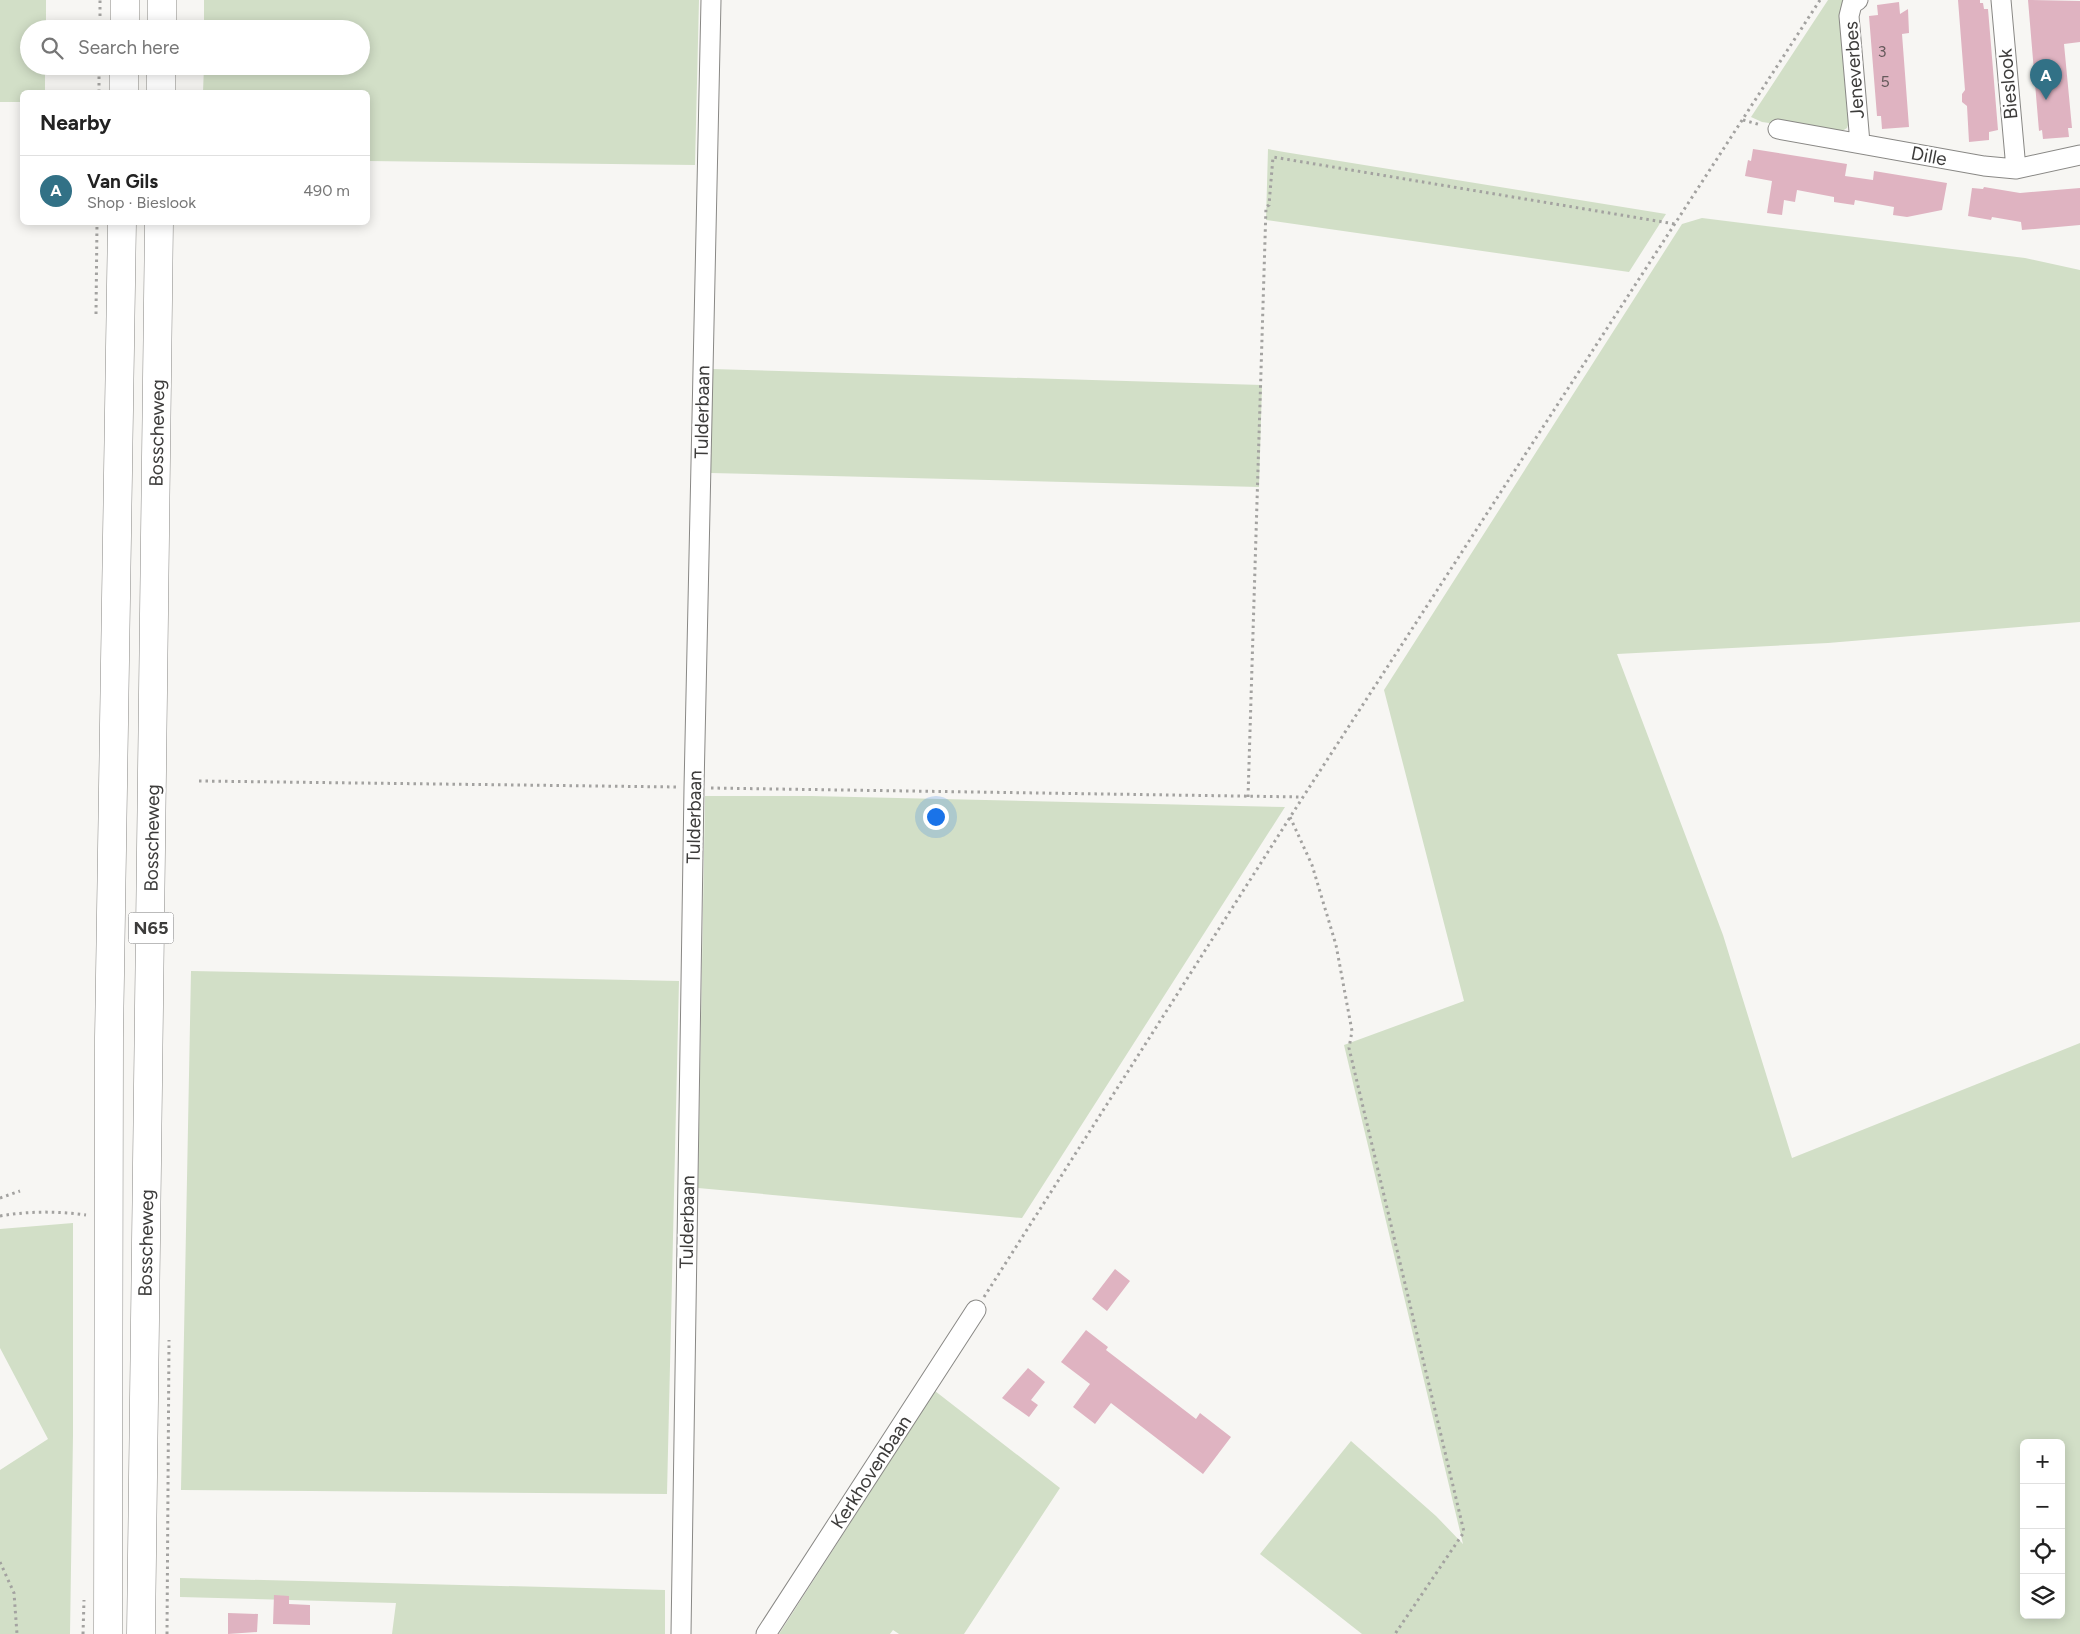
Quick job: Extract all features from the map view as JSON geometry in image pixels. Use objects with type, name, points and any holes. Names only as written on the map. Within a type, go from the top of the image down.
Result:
[{"type":"main road","points":[[125,0],[125,20]]},
{"type":"main road","points":[[162,0],[162,20]]},
{"type":"main road","points":[[124,75],[124,90]]},
{"type":"main road","points":[[161,75],[161,90]]},
{"type":"main road","name":"Bosscheweg","points":[[108,1634],[109,1038],[122,225]]},
{"type":"main road","name":"Bosscheweg","points":[[141,1634],[159,225]]},
{"type":"street","name":"Tulderbaan","points":[[681,1634],[694,788],[710,0]]},
{"type":"street","name":"Jeneverbes","points":[[1858,0],[1852,4],[1849,16],[1860,143]]},
{"type":"street","name":"Bieslook","points":[[2001,0],[2016,169]]},
{"type":"street","name":"Dille","points":[[1778,129],[1984,166],[2016,169],[2080,155]]},
{"type":"street","name":"Kerkhovenbaan","points":[[766,1634],[976,1310]]},
{"type":"path","points":[[100,0],[100,20]]},
{"type":"path","points":[[976,1310],[1290,817],[1820,0]]},
{"type":"path","points":[[99,75],[99,90]]},
{"type":"path","points":[[1248,797],[1266,207],[1269,205],[1273,157],[1676,224]]},
{"type":"path","points":[[199,781],[1303,797]]},
{"type":"path","points":[[1290,817],[1312,865],[1336,945],[1352,1031],[1349,1048],[1464,1532],[1395,1634]]},
{"type":"path","points":[[0,1198],[20,1191]]},
{"type":"path","points":[[0,1216],[18,1213],[60,1212],[89,1216]]},
{"type":"path","points":[[0,1562],[14,1593],[17,1634]]},
{"type":"green space","points":[[0,0],[46,0],[46,20],[20,20],[20,75],[45,75],[45,90],[20,90],[20,102],[0,102]]},
{"type":"green space","points":[[204,0],[699,0],[695,165],[370,161],[370,90],[203,90],[204,75],[370,75],[370,20],[204,20]]},
{"type":"green space","points":[[1828,0],[1846,0],[1849,122],[1847,128],[1839,133],[1762,122],[1751,117]]},
{"type":"green space","points":[[1268,149],[1666,214],[1629,272],[1266,220]]},
{"type":"green space","points":[[1702,218],[2025,258],[2080,270],[2080,622],[1828,643],[1617,654],[1723,935],[1792,1158],[2080,1043],[2080,1634],[1362,1634],[1260,1554],[1351,1441],[1436,1516],[1463,1544],[1344,1045],[1464,1001],[1384,690],[1682,224]]},
{"type":"green space","points":[[712,369],[1262,385],[1259,487],[711,473]]},
{"type":"green space","points":[[705,796],[811,796],[1285,807],[1022,1218],[698,1188]]},
{"type":"green space","points":[[191,971],[679,981],[667,1494],[181,1490]]},
{"type":"green space","points":[[73,1223],[73,1435],[70,1634],[0,1634],[0,1470],[48,1439],[0,1348],[0,1229]]},
{"type":"green space","points":[[935,1391],[1060,1488],[964,1634],[899,1634],[893,1630],[890,1634],[779,1634]]},
{"type":"green space","points":[[180,1578],[665,1590],[665,1634],[392,1634],[396,1603],[180,1597]]},
{"type":"building","points":[[1958,0],[1980,0],[1980,3],[1983,3],[1984,9],[1988,9],[1998,130],[1989,132],[1989,140],[1969,142],[1967,106],[1962,102],[1962,94],[1965,90]]},
{"type":"building","points":[[2028,0],[2080,1],[2080,42],[2064,44],[2072,128],[2068,128],[2069,137],[2043,139],[2042,130],[2039,131]]},
{"type":"building","points":[[1899,2],[1900,14],[1908,9],[1909,33],[1902,34],[1909,127],[1882,129],[1881,116],[1877,116],[1869,16],[1878,15],[1877,5]]},
{"type":"building","points":[[1753,149],[1847,164],[1845,176],[1873,180],[1874,171],[1947,183],[1942,210],[1907,217],[1893,215],[1894,207],[1855,200],[1854,205],[1834,202],[1834,197],[1797,190],[1795,202],[1784,200],[1782,215],[1767,213],[1772,181],[1745,176],[1748,160],[1751,161]]},
{"type":"building","points":[[1984,187],[2020,193],[2080,188],[2080,225],[2022,230],[2021,222],[1992,217],[1991,220],[1968,216],[1972,188],[1983,189]]},
{"type":"building","points":[[1115,1269],[1130,1281],[1107,1311],[1092,1299]]},
{"type":"building","points":[[1086,1330],[1108,1347],[1106,1350],[1196,1419],[1200,1413],[1231,1437],[1203,1474],[1111,1403],[1095,1424],[1073,1407],[1090,1384],[1061,1362]]},
{"type":"building","points":[[1028,1368],[1045,1382],[1031,1400],[1038,1405],[1029,1417],[1002,1398]]},
{"type":"building","points":[[274,1595],[289,1596],[289,1604],[310,1605],[310,1625],[273,1624]]},
{"type":"building","points":[[228,1613],[258,1614],[257,1632],[228,1634]]},
{"type":"place","name":"Van Gils","points":[[2046,100]]}]
